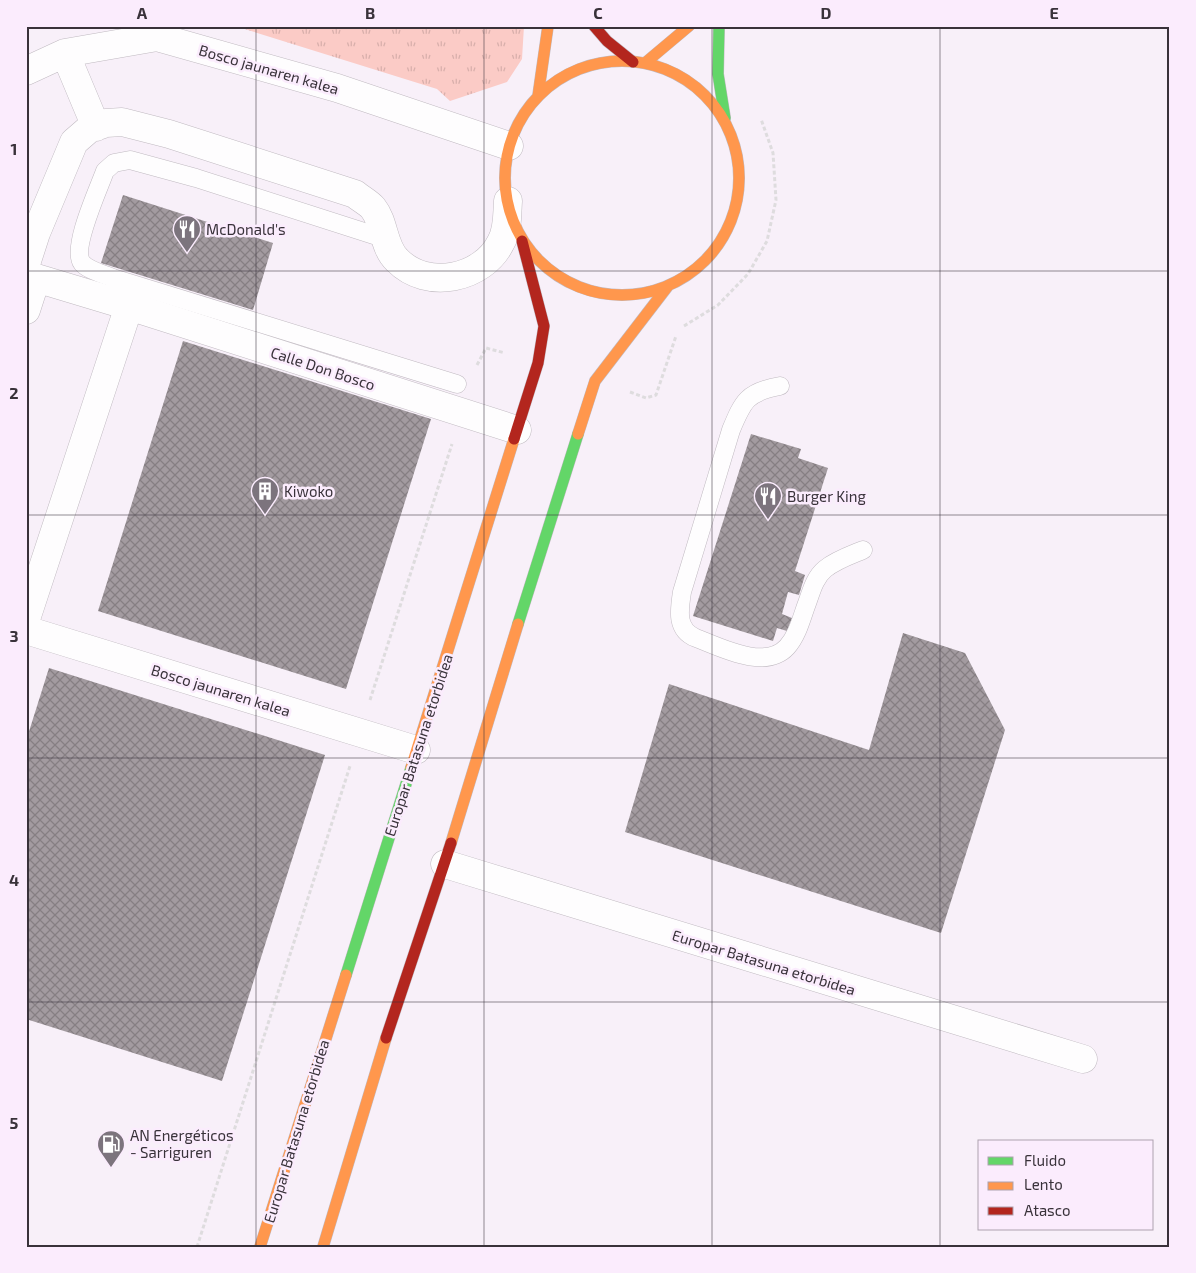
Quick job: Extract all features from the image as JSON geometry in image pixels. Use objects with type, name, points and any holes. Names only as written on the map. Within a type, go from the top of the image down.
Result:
[{"type":"main road","points":[[538,96],[548,26]]},
{"type":"main road","points":[[594,26],[607,41],[639,62]]},
{"type":"main road","points":[[639,62],[689,26]]},
{"type":"main road","points":[[719,26],[718,74],[725,122],[738,158],[738,197],[725,234],[701,265],[668,286],[636,295],[603,294],[572,284],[544,266],[522,241],[509,210],[504,178],[509,146],[520,119],[538,96],[564,76],[594,64],[639,62],[666,69],[684,79],[708,98],[725,122]]},
{"type":"main road","name":"Europar Batasuna etorbidea","points":[[260,1247],[538,363],[544,326],[522,241]]},
{"type":"main road","points":[[323,1247],[399,996],[445,864],[479,746],[595,381],[668,286]]},
{"type":"street","name":"Bosco jaunaren kalea","points":[[26,71],[65,53],[157,37],[337,88],[509,146]]},
{"type":"street","points":[[65,53],[96,126]]},
{"type":"street","points":[[26,310],[29,273],[36,233],[74,142],[96,126],[106,122],[122,122],[169,134],[355,194],[372,206],[379,217],[386,239],[396,260],[409,269],[442,278],[462,276],[476,270],[492,257],[502,241],[507,224],[508,201]]},
{"type":"street","name":"Calle Don Bosco","points":[[29,273],[517,430]]},
{"type":"street","points":[[26,619],[129,306]]},
{"type":"street","name":"Bosco jaunaren kalea","points":[[26,630],[416,750]]},
{"type":"street","name":"Europar Batasuna etorbidea","points":[[445,864],[1083,1059]]},
{"type":"lane","points":[[386,239],[196,178],[130,160],[114,163],[105,171],[80,240],[79,255],[82,262],[90,269],[114,278],[457,384]]},
{"type":"lane","points":[[780,386],[754,392],[741,405],[730,430],[682,592],[678,612],[682,628],[691,636],[737,652],[756,657],[776,655],[786,649],[794,637],[815,581],[825,569],[863,550]]},
{"type":"path","points":[[628,392],[646,398],[656,395],[677,334],[685,324],[718,305],[748,274],[766,241],[776,200],[773,153],[758,112]]},
{"type":"path","points":[[197,1247],[479,358],[486,348],[512,355]]},
{"type":"green space","points":[[235,26],[524,26],[522,59],[507,82],[450,101],[437,89]]},
{"type":"building","name":"McDonald's","points":[[123,195],[273,243],[253,310],[101,263]]},
{"type":"building","name":"Kiwoko","points":[[183,341],[431,419],[346,689],[98,611]]},
{"type":"building","name":"Burger King","points":[[751,434],[801,449],[798,458],[828,468],[795,571],[805,575],[799,595],[788,592],[782,614],[792,618],[787,631],[777,628],[773,641],[693,616]]},
{"type":"building","points":[[903,633],[965,653],[1005,730],[941,933],[625,832],[669,684],[869,750]]},
{"type":"building","points":[[49,668],[325,755],[222,1081],[26,1019],[26,741]]},
{"type":"traffic: fast","points":[[719,26],[718,74],[725,118]]},
{"type":"traffic: fast","points":[[518,624],[578,434]]},
{"type":"traffic: fast","points":[[346,975],[411,768]]},
{"type":"traffic: slow","points":[[538,96],[548,26]]},
{"type":"traffic: slow","points":[[645,63],[689,26]]},
{"type":"traffic: slow","points":[[622,61],[656,66],[667,70],[687,81],[705,95],[719,113],[730,133],[734,144],[739,178],[734,212],[730,223],[719,243],[705,261],[687,275],[667,286],[656,290],[622,295],[588,290],[577,286],[557,275],[539,261],[525,243],[514,223],[510,212],[505,178],[510,144],[514,133],[525,113],[539,95],[557,81],[577,70],[588,66],[622,61]]},
{"type":"traffic: slow","points":[[578,434],[595,381],[668,286]]},
{"type":"traffic: slow","points":[[411,768],[514,439]]},
{"type":"traffic: slow","points":[[451,843],[518,624]]},
{"type":"traffic: slow","points":[[260,1247],[346,975]]},
{"type":"traffic: slow","points":[[323,1247],[386,1038]]},
{"type":"traffic: jam","points":[[594,26],[607,41],[633,62]]},
{"type":"traffic: jam","points":[[514,439],[538,363],[544,326],[522,241]]},
{"type":"traffic: jam","points":[[386,1038],[451,843]]},
{"type":"place","name":"McDonald's","points":[[187,253]]},
{"type":"place","name":"Kiwoko","points":[[265,515]]},
{"type":"place","name":"Burger King","points":[[768,520]]},
{"type":"place","name":"AN Energéticos - Sarriguren","points":[[111,1168]]}]
